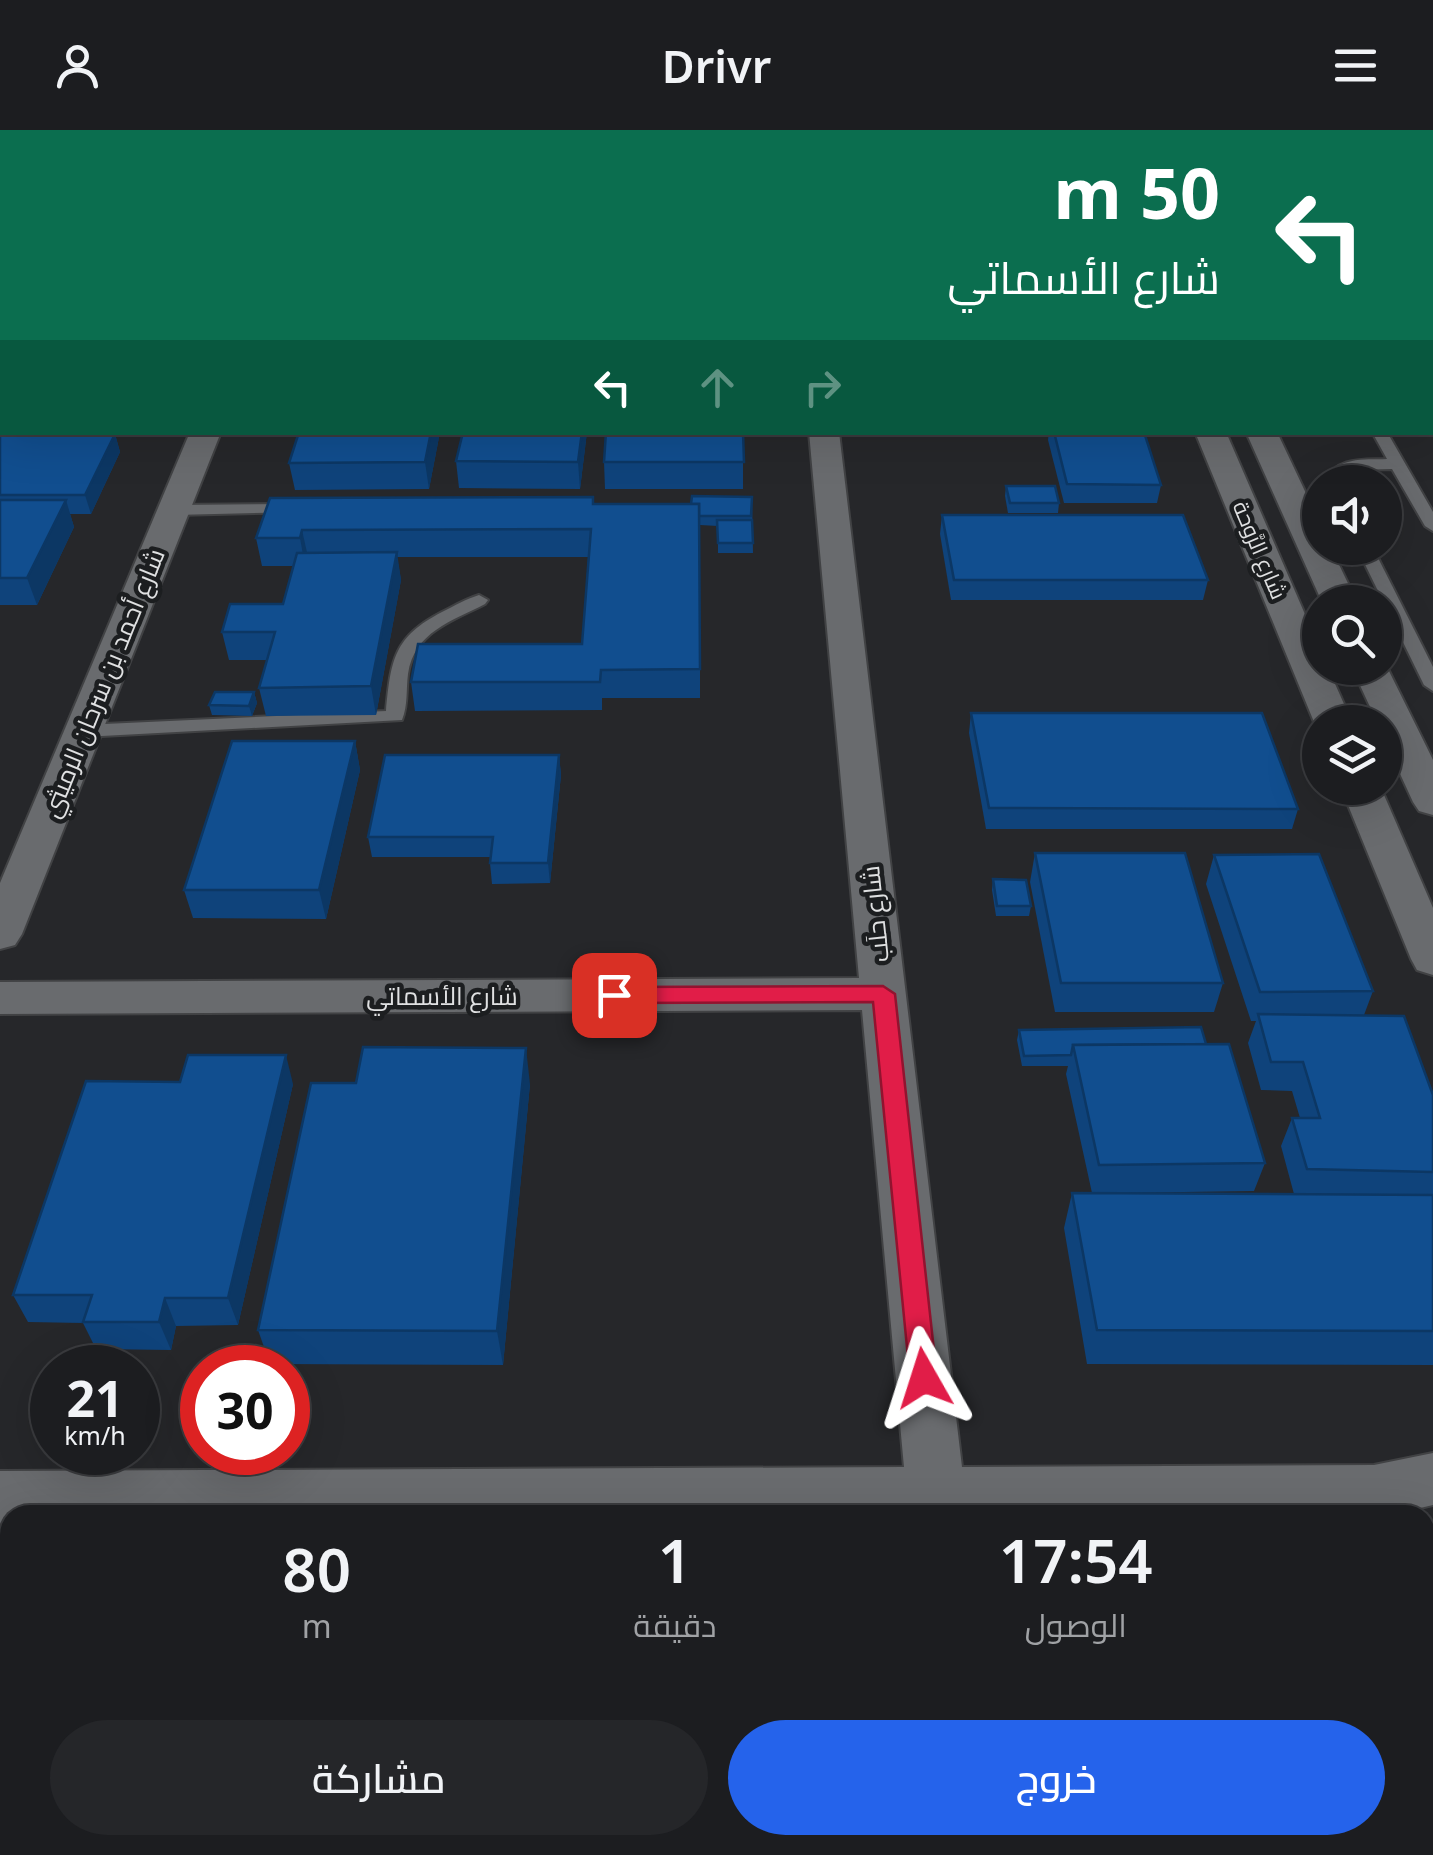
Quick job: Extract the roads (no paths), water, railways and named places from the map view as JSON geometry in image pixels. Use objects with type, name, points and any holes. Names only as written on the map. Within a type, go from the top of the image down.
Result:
[{"type":"street","name":"شارع أحمد بن سرحان الرميثي","points":[[0,934],[205,435]]},
{"type":"street","name":"شارع حلَب","points":[[824,435],[937,1504]]},
{"type":"street","name":"شارع الرَّوحة","points":[[1211,435],[1326,705]]},
{"type":"street","name":"شارع الرَّوحة","points":[[1262,435],[1332,585]]},
{"type":"street","points":[[1381,685],[1417,738],[1430,790]]},
{"type":"street","points":[[1368,805],[1433,959]]},
{"type":"street","name":"شارع الأسماتي","points":[[0,998],[883,994]]},
{"type":"street","points":[[0,1498],[937,1504],[1374,1492],[1433,1479]]},
{"type":"street","points":[[1374,1492],[1429,1505]]},
{"type":"lane","points":[[1381,435],[1398,465]]},
{"type":"lane","points":[[1402,472],[1433,479]]},
{"type":"lane","points":[[1402,472],[1433,526]]},
{"type":"lane","points":[[174,510],[310,508]]},
{"type":"lane","points":[[1373,565],[1433,685]]},
{"type":"lane","points":[[84,731],[395,716],[400,658],[409,640],[479,600]]}]
